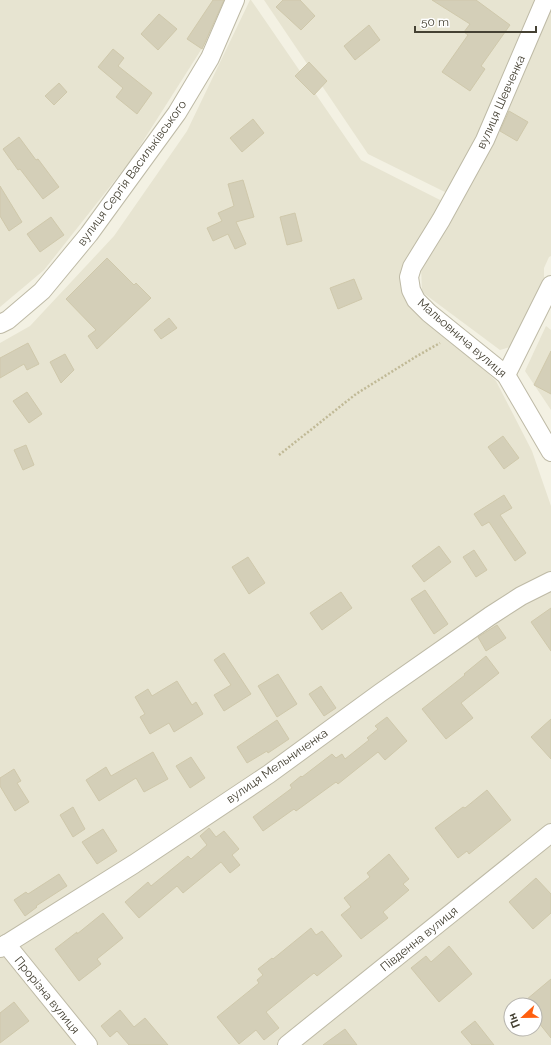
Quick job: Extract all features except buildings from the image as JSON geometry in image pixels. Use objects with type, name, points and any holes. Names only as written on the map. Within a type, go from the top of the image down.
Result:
[{"type":"street","name":"вулиця Сергія Васильківського","points":[[0,324],[8,320],[42,291],[89,234],[177,113],[210,58],[235,0]]},
{"type":"street","name":"вулиця Шевченка","points":[[452,201],[485,140],[545,0]]},
{"type":"street","name":"Мальовнича вулиця","points":[[452,201],[412,267],[409,277],[411,290],[416,300],[429,313],[506,375],[551,452]]},
{"type":"street","points":[[506,375],[551,285]]},
{"type":"street","name":"вулиця Мельниченка","points":[[3,946],[134,864],[269,774],[380,693],[490,616],[521,596],[551,581]]},
{"type":"street","name":"Південна вулиця","points":[[286,1045],[551,833]]},
{"type":"street","name":"Прорізна вулиця","points":[[3,946],[88,1045]]},
{"type":"path","points":[[279,455],[356,394],[455,334]]},
{"type":"shaded area","points":[[0,0],[225,0],[206,42],[131,160],[44,270],[0,307]]},
{"type":"shaded area","points":[[250,0],[361,160],[446,203],[402,269],[414,304],[496,381],[532,451],[551,506],[551,1045],[0,1045],[0,343],[30,326],[114,236],[187,131]]},
{"type":"shaded area","points":[[264,0],[539,0],[451,195],[368,154]]},
{"type":"shaded area","points":[[551,0],[551,256],[549,257],[544,268],[544,281],[510,347],[500,350],[422,292],[421,266]]},
{"type":"shaded area","points":[[546,326],[551,330],[551,410],[525,371]]}]
